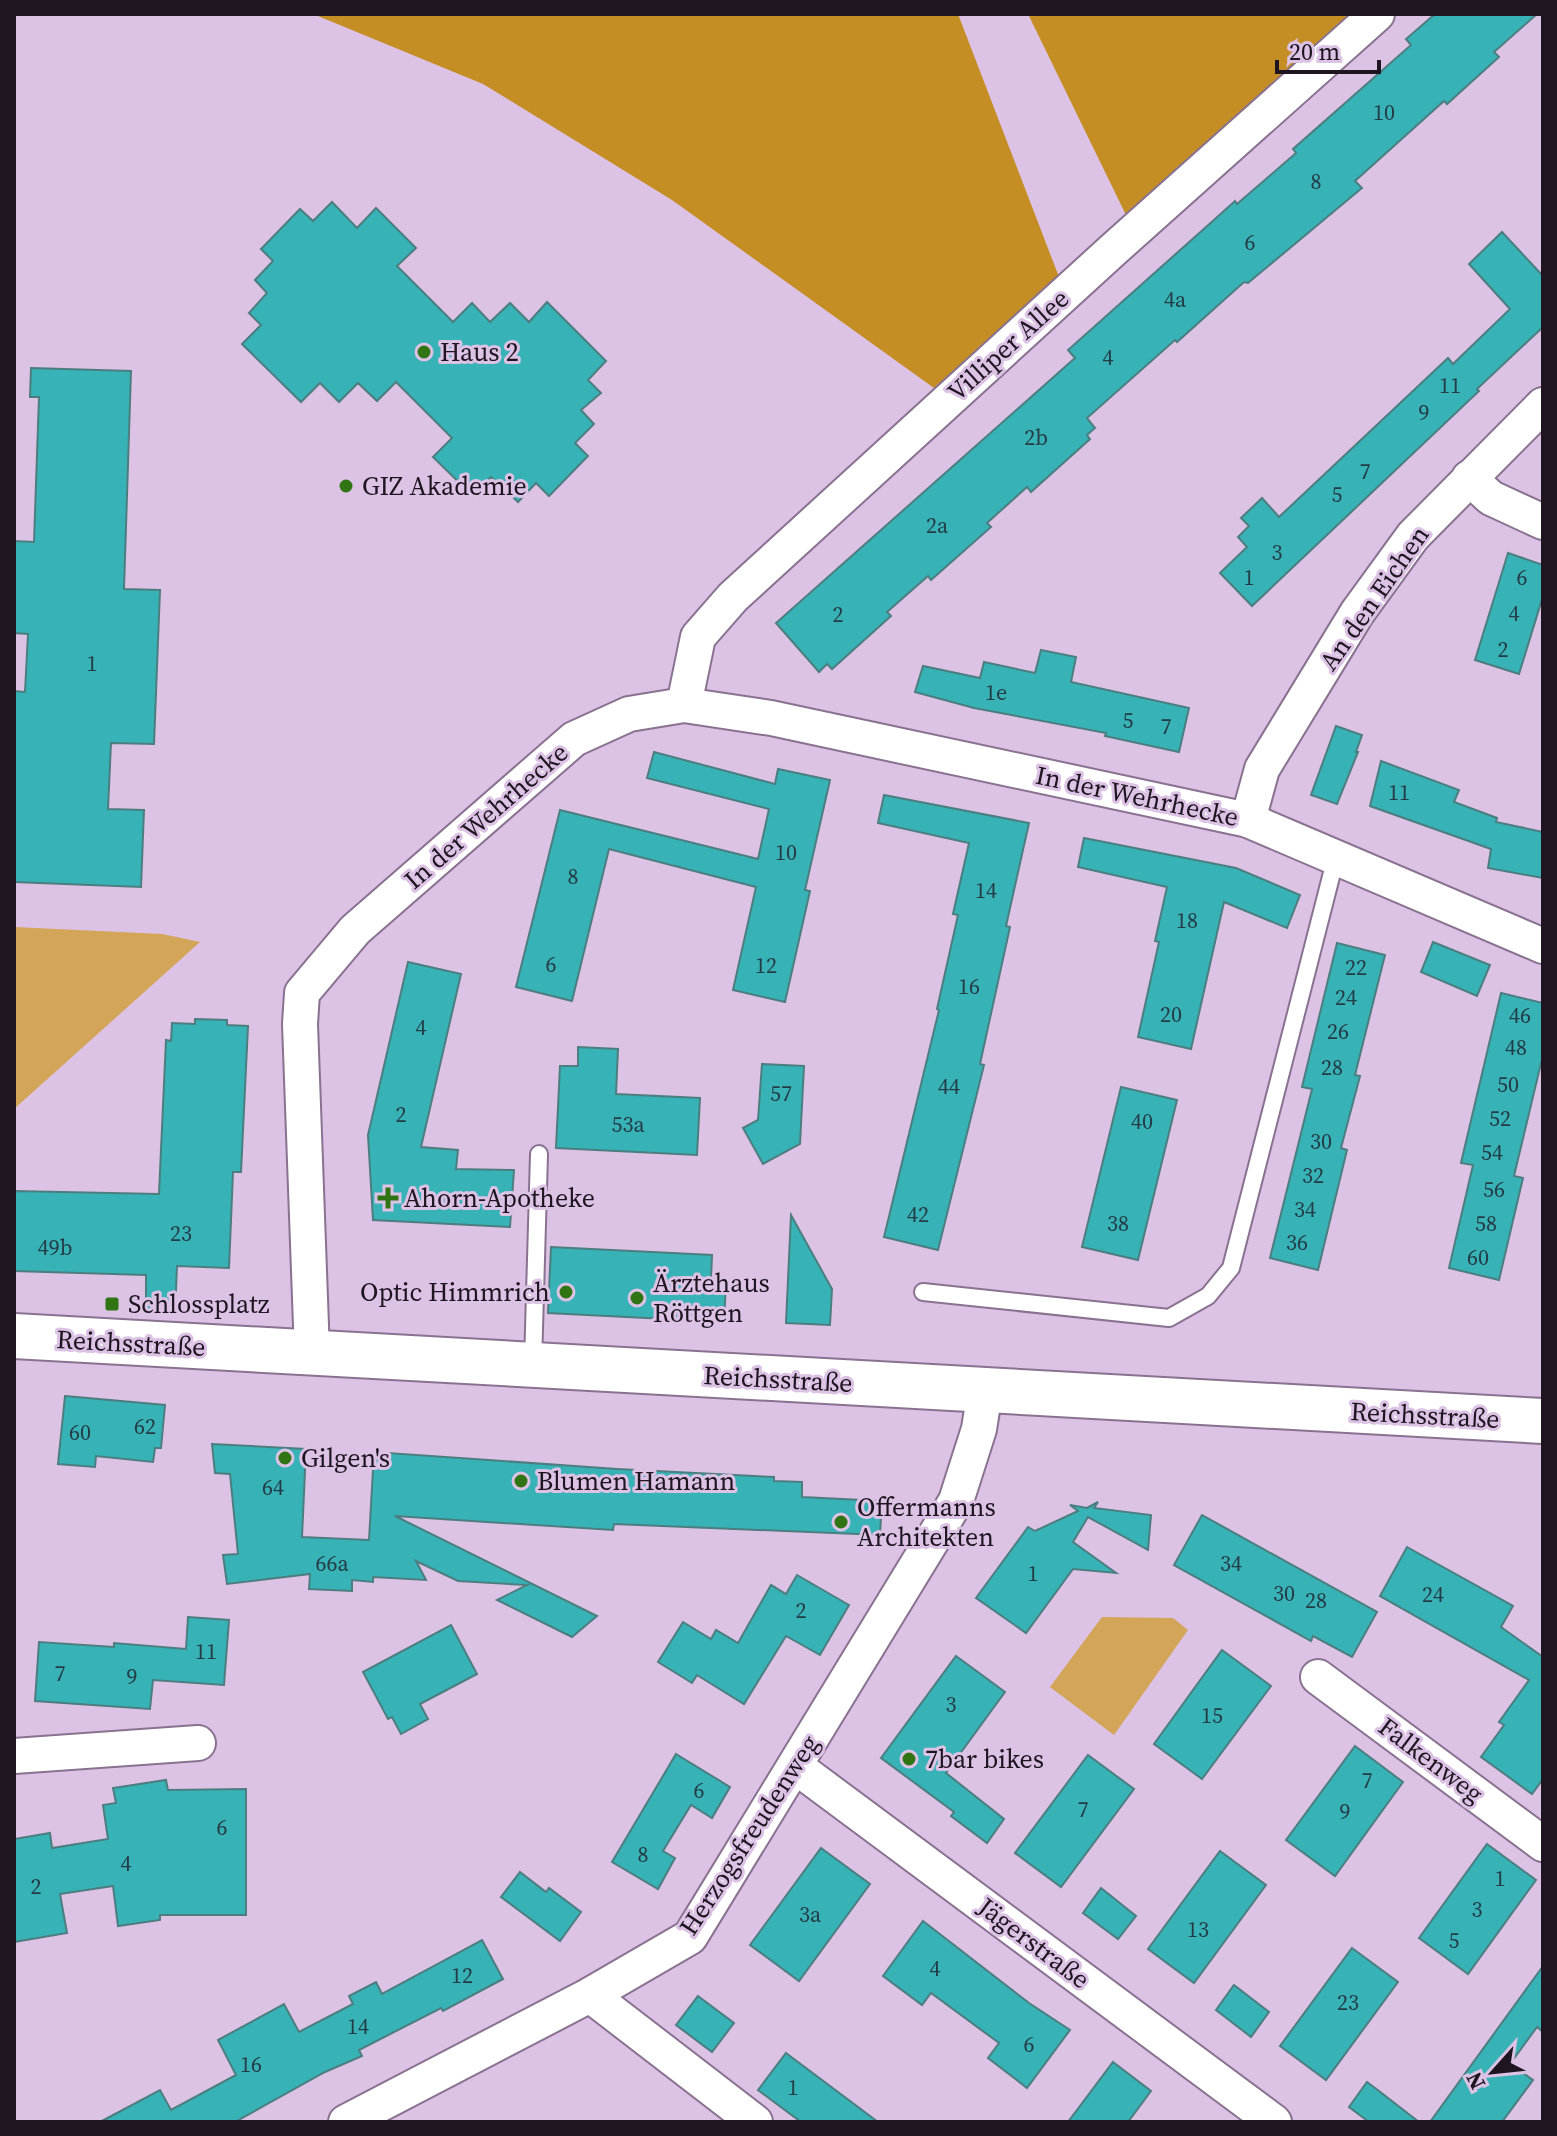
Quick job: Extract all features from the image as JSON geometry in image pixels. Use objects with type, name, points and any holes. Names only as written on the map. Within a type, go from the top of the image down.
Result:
[{"type":"main road","name":"Reichsstraße","points":[[14,1336],[1543,1421]]},
{"type":"street","name":"Villiper Allee","points":[[684,705],[698,637],[733,597],[1377,14]]},
{"type":"street","name":"An den Eichen","points":[[1248,820],[1262,769],[1357,613],[1413,536],[1543,405]]},
{"type":"street","points":[[1469,478],[1491,498],[1543,522]]},
{"type":"street","name":"In der Wehrhecke","points":[[312,1353],[300,1024],[302,993],[355,930],[574,739],[629,714],[684,705],[771,718],[1248,820],[1543,946]]},
{"type":"street","name":"Herzogsfreudenweg","points":[[346,2122],[590,1995],[690,1937],[956,1501],[979,1429],[985,1391]]},
{"type":"street","name":"Falkenweg","points":[[1318,1677],[1543,1844]]},
{"type":"street","points":[[14,1756],[198,1743]]},
{"type":"street","name":"Jägerstraße","points":[[795,1766],[1274,2122]]},
{"type":"street","points":[[590,1995],[755,2122]]},
{"type":"lane","points":[[923,1292],[1169,1318],[1208,1296],[1231,1268],[1336,857]]},
{"type":"lane","points":[[533,1366],[539,1154]]},
{"type":"shaded area","points":[[313,14],[958,14],[1059,277],[934,388],[672,200],[483,84]]},
{"type":"shaded area","points":[[1028,14],[1354,14],[1126,215]]},
{"type":"shaded area","points":[[14,927],[162,934],[200,942],[14,1109]]},
{"type":"shaded area","points":[[1102,1617],[1173,1618],[1188,1630],[1114,1735],[1050,1687]]},
{"type":"building","points":[[1435,14],[1537,14],[1494,52],[1499,57],[1447,104],[1444,101],[1355,181],[1362,188],[1248,283],[1244,282],[1087,418],[1095,428],[1087,435],[1090,439],[1031,492],[1027,487],[987,523],[991,527],[931,580],[928,576],[887,612],[891,616],[832,669],[827,664],[819,672],[776,623],[1075,358],[1068,350],[1235,201],[1237,204],[1296,153],[1293,149],[1411,45],[1406,39]]},
{"type":"building","name":"Haus 2","points":[[332,202],[357,228],[376,208],[416,248],[397,266],[453,322],[472,303],[490,322],[510,303],[529,322],[547,302],[606,361],[588,380],[601,393],[581,410],[594,424],[575,443],[588,456],[549,496],[536,483],[518,502],[491,477],[473,496],[433,457],[452,438],[396,382],[377,401],[358,383],[339,402],[320,383],[301,402],[242,344],[261,325],[249,313],[267,293],[255,280],[273,261],[261,249],[300,209],[313,221]]},
{"type":"building","points":[[1502,232],[1543,276],[1543,327],[1252,606],[1220,573],[1247,547],[1238,537],[1249,526],[1241,518],[1262,498],[1279,517],[1448,358],[1453,364],[1510,309],[1469,264]]},
{"type":"building","points":[[31,368],[131,371],[124,589],[160,590],[154,744],[111,743],[108,809],[144,810],[141,887],[14,882],[14,691],[25,692],[28,634],[14,633],[14,541],[34,542],[39,397],[30,397]]},
{"type":"building","points":[[1508,553],[1543,565],[1543,596],[1519,674],[1475,660]]},
{"type":"building","points":[[1041,650],[1076,657],[1071,682],[1189,708],[1179,752],[1105,736],[1106,733],[974,708],[915,692],[923,666],[980,678],[984,662],[1035,673]]},
{"type":"building","points":[[1336,726],[1362,735],[1337,804],[1311,795]]},
{"type":"building","points":[[654,752],[775,784],[778,769],[830,780],[805,890],[810,891],[785,1002],[733,990],[756,887],[609,849],[572,1001],[516,987],[560,810],[758,859],[769,809],[647,778]]},
{"type":"building","points":[[1381,761],[1459,790],[1454,802],[1497,818],[1496,822],[1543,832],[1543,878],[1488,868],[1491,849],[1370,806]]},
{"type":"building","points":[[884,795],[1029,823],[980,1064],[984,1065],[938,1250],[884,1237],[939,1010],[958,915],[953,914],[969,843],[878,823]]},
{"type":"building","points":[[1084,838],[1236,868],[1300,895],[1287,928],[1224,902],[1191,1049],[1138,1037],[1159,942],[1155,941],[1167,887],[1078,867]]},
{"type":"building","points":[[1433,942],[1490,965],[1477,996],[1421,972]]},
{"type":"building","points":[[1337,943],[1385,955],[1355,1075],[1360,1076],[1341,1148],[1347,1150],[1318,1270],[1270,1258],[1312,1089],[1302,1087]]},
{"type":"building","points":[[408,962],[461,974],[421,1147],[458,1150],[456,1169],[514,1170],[510,1227],[373,1220],[368,1135]]},
{"type":"building","points":[[1501,993],[1543,1003],[1543,1055],[1514,1176],[1523,1178],[1499,1280],[1449,1268],[1473,1165],[1461,1163]]},
{"type":"building","points":[[195,1019],[227,1020],[227,1025],[248,1026],[241,1172],[233,1172],[229,1268],[177,1266],[175,1313],[146,1311],[146,1275],[14,1271],[14,1191],[159,1194],[166,1040],[171,1041],[172,1023],[195,1024]]},
{"type":"building","points":[[578,1047],[618,1049],[616,1094],[700,1098],[697,1155],[556,1148],[560,1066],[578,1066]]},
{"type":"building","points":[[762,1064],[804,1066],[800,1144],[763,1164],[743,1128],[758,1120]]},
{"type":"building","points":[[1121,1087],[1177,1100],[1138,1260],[1082,1247]]},
{"type":"building","points":[[791,1215],[832,1289],[830,1325],[786,1323]]},
{"type":"building","name":"Ärztehaus Röttgen","points":[[551,1247],[712,1255],[711,1282],[726,1283],[724,1322],[548,1313]]},
{"type":"building","points":[[65,1396],[165,1405],[161,1448],[155,1448],[153,1462],[96,1456],[95,1467],[58,1464]]},
{"type":"building","points":[[212,1444],[306,1449],[302,1537],[369,1540],[374,1452],[774,1477],[774,1481],[802,1482],[802,1497],[882,1501],[880,1535],[614,1524],[613,1530],[395,1516],[597,1616],[572,1637],[497,1600],[527,1585],[458,1581],[416,1561],[426,1580],[373,1577],[373,1582],[352,1580],[352,1591],[309,1589],[310,1574],[227,1584],[223,1555],[238,1554],[230,1474],[215,1473]]},
{"type":"building","points":[[1098,1502],[1094,1508],[1151,1515],[1148,1550],[1088,1517],[1073,1542],[1116,1573],[1073,1569],[1026,1633],[976,1598],[1028,1527],[1035,1531],[1078,1511],[1070,1505],[1087,1508]]},
{"type":"building","points":[[1202,1515],[1377,1612],[1352,1657],[1313,1636],[1311,1641],[1174,1565]]},
{"type":"building","points":[[1407,1547],[1513,1606],[1501,1627],[1543,1657],[1543,1779],[1532,1794],[1481,1757],[1504,1725],[1499,1722],[1529,1680],[1380,1596]]},
{"type":"building","points":[[797,1575],[849,1605],[820,1655],[786,1636],[744,1704],[697,1675],[692,1683],[658,1662],[683,1622],[711,1639],[716,1630],[738,1643],[771,1585],[786,1594]]},
{"type":"building","points":[[188,1617],[229,1620],[224,1685],[153,1680],[150,1709],[35,1701],[39,1642],[114,1647],[114,1643],[186,1649]]},
{"type":"building","points":[[451,1625],[477,1674],[420,1704],[428,1719],[401,1734],[392,1717],[388,1719],[363,1672]]},
{"type":"building","points":[[1222,1650],[1271,1686],[1202,1779],[1154,1744]]},
{"type":"building","points":[[956,1656],[1005,1692],[946,1773],[1004,1819],[987,1843],[951,1816],[954,1812],[881,1758]]},
{"type":"building","points":[[1355,1746],[1403,1782],[1335,1876],[1286,1840]]},
{"type":"building","points":[[676,1754],[730,1787],[712,1818],[691,1805],[663,1851],[675,1858],[658,1889],[612,1862]]},
{"type":"building","points":[[1088,1755],[1134,1789],[1061,1887],[1015,1853]]},
{"type":"building","points":[[166,1780],[168,1790],[246,1789],[246,1915],[160,1915],[160,1920],[118,1926],[113,1886],[60,1894],[67,1933],[14,1942],[14,1839],[50,1833],[52,1848],[108,1839],[103,1805],[116,1803],[113,1788]]},
{"type":"building","points":[[1487,1844],[1536,1880],[1468,1974],[1419,1938]]},
{"type":"building","points":[[821,1848],[870,1884],[799,1981],[750,1945]]},
{"type":"building","points":[[1220,1851],[1266,1885],[1194,1983],[1148,1949]]},
{"type":"building","points":[[520,1872],[546,1892],[549,1888],[581,1912],[560,1941],[501,1897]]},
{"type":"building","points":[[1101,1888],[1136,1916],[1118,1939],[1083,1913]]},
{"type":"building","points":[[923,1921],[1029,2003],[1070,2030],[1027,2088],[988,2058],[999,2043],[931,1993],[922,2005],[883,1976]]},
{"type":"building","points":[[482,1940],[503,1979],[359,2050],[362,2056],[325,2072],[235,2122],[100,2122],[160,2090],[171,2110],[236,2075],[218,2040],[284,2004],[299,2032],[353,2004],[349,1996],[376,1982],[382,1994]]},
{"type":"building","points":[[1352,1948],[1398,1982],[1326,2080],[1280,2046]]},
{"type":"building","points":[[1543,1966],[1543,2032],[1537,2027],[1510,2064],[1533,2080],[1502,2122],[1430,2122]]},
{"type":"building","points":[[1234,1985],[1269,2012],[1251,2037],[1216,2010]]},
{"type":"building","points":[[698,1996],[734,2023],[712,2052],[676,2025]]},
{"type":"building","points":[[786,2053],[878,2122],[801,2122],[758,2090]]},
{"type":"building","points":[[1113,2062],[1151,2091],[1128,2122],[1068,2122]]},
{"type":"building","points":[[1367,2082],[1419,2122],[1369,2122],[1349,2107]]},
{"type":"place","name":"Haus 2","points":[[424,352]]},
{"type":"place","name":"GIZ Akademie","points":[[346,486]]},
{"type":"place","name":"Ahorn-Apotheke","points":[[388,1198]]},
{"type":"place","name":"Optic Himmrich","points":[[566,1292]]},
{"type":"place","name":"Ärztehaus Röttgen","points":[[637,1298]]},
{"type":"place","name":"Schlossplatz","points":[[112,1304]]},
{"type":"place","name":"Gilgen's","points":[[285,1458]]},
{"type":"place","name":"Blumen Hamann","points":[[521,1481]]},
{"type":"place","name":"Offermanns Architekten","points":[[841,1522]]},
{"type":"place","name":"7bar bikes","points":[[909,1759]]}]
